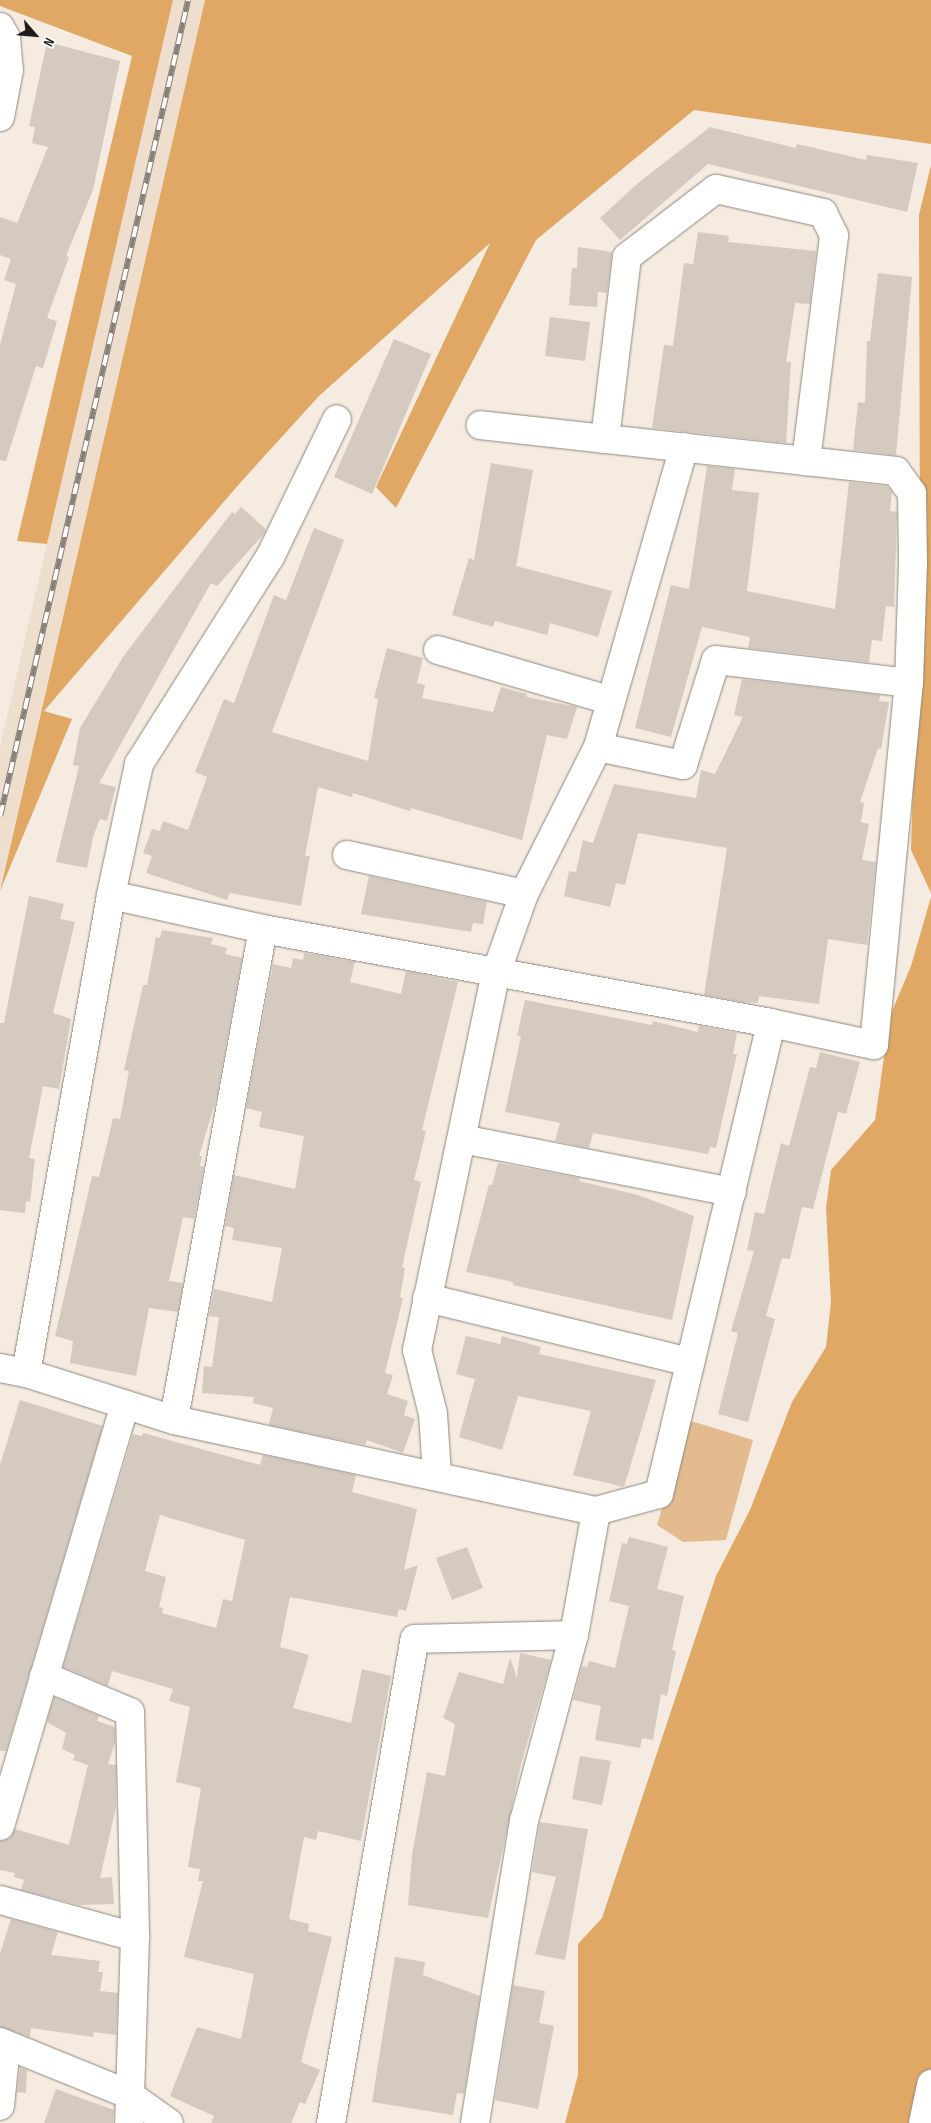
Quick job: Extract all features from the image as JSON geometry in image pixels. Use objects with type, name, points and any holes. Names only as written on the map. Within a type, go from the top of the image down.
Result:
[{"type":"street","points":[[0,27],[6,38],[9,70],[0,117]]},
{"type":"street","points":[[605,438],[627,257],[716,189],[823,213],[834,236],[806,461]]},
{"type":"street","points":[[337,419],[270,557],[139,764],[13,1371],[174,1420],[437,1474],[596,1511],[659,1494],[771,1022]]},
{"type":"street","points":[[111,895],[263,928],[496,973],[771,1022],[874,1045],[909,683],[913,564],[912,493],[896,471],[481,425]]},
{"type":"street","points":[[437,1474],[433,1414],[418,1350],[427,1298],[496,973],[524,894],[598,747],[609,700],[684,447]]},
{"type":"street","points":[[438,650],[609,700]]},
{"type":"street","points":[[598,747],[683,765],[716,660],[909,683]]},
{"type":"street","points":[[347,855],[524,894]]},
{"type":"street","points":[[174,1420],[263,928]]},
{"type":"street","points":[[462,1139],[732,1192]]},
{"type":"street","points":[[427,1298],[690,1362]]},
{"type":"street","points":[[0,1826],[125,1405]]},
{"type":"street","points":[[475,2123],[524,1821],[574,1636],[596,1511]]},
{"type":"street","points":[[331,2123],[415,1639],[574,1636]]},
{"type":"street","points":[[44,1676],[130,1712],[135,1938],[128,2094],[129,2123]]},
{"type":"street","points":[[0,1900],[135,1938]]},
{"type":"street","points":[[0,2106],[3,2043],[128,2094],[169,2123]]},
{"type":"street","points":[[923,2123],[931,2084]]},
{"type":"shaded area","points":[[0,0],[173,0],[47,544],[17,541],[132,56],[0,6]]},
{"type":"shaded area","points":[[173,0],[205,0],[0,888],[0,747]]},
{"type":"shaded area","points":[[205,0],[931,0],[931,144],[694,110],[536,240],[396,508],[376,487],[490,243],[319,396],[240,483],[44,711],[72,719],[0,891]]},
{"type":"shaded area","points":[[931,165],[931,893],[911,850],[920,548],[919,215]]},
{"type":"shaded area","points":[[931,897],[931,2123],[565,2123],[578,2075],[578,1944],[602,1918],[716,1576],[750,1510],[792,1402],[826,1347],[831,1302],[826,1208],[831,1170],[875,1120],[890,1016],[911,966]]},
{"type":"shaded area","points":[[688,1420],[753,1440],[726,1540],[683,1542],[657,1525]]},
{"type":"building","points":[[47,42],[120,61],[93,190],[66,256],[69,257],[47,318],[57,321],[43,368],[36,366],[6,461],[0,460],[0,345],[16,284],[4,280],[11,259],[0,255],[0,217],[17,223],[48,147],[32,143],[35,127],[29,126]]},
{"type":"building","points":[[710,127],[796,148],[797,144],[866,160],[867,155],[918,163],[907,212],[708,164],[620,240],[600,218],[637,184]]},
{"type":"building","points":[[698,232],[729,236],[728,242],[816,251],[810,304],[795,303],[786,362],[791,362],[786,443],[652,428],[664,345],[673,346],[684,263],[693,264]]},
{"type":"building","points":[[578,247],[612,252],[607,293],[598,292],[597,307],[569,305],[572,268],[577,268]]},
{"type":"building","points":[[878,273],[912,277],[896,455],[853,450],[858,402],[865,403],[867,341],[870,341]]},
{"type":"building","points":[[550,317],[590,322],[585,361],[545,356]]},
{"type":"building","points":[[394,339],[431,354],[372,494],[334,477]]},
{"type":"building","points":[[491,463],[533,470],[516,566],[612,591],[598,637],[550,623],[547,635],[495,621],[493,627],[452,615],[469,558],[474,560]]},
{"type":"building","points":[[707,466],[735,469],[732,490],[759,493],[747,591],[835,609],[849,482],[887,486],[892,492],[890,511],[897,512],[894,607],[886,606],[882,641],[872,640],[869,662],[748,648],[750,637],[702,627],[671,737],[635,728],[671,585],[689,589]]},
{"type":"building","points":[[241,507],[266,529],[264,534],[217,586],[211,583],[99,783],[116,787],[107,821],[100,819],[93,837],[87,868],[56,862],[79,766],[73,765],[80,728],[123,657],[232,512],[235,514]]},
{"type":"building","points":[[314,528],[344,540],[272,732],[368,761],[378,699],[374,698],[387,648],[423,658],[417,683],[425,685],[422,698],[493,712],[501,687],[527,694],[527,697],[577,707],[567,739],[547,735],[522,840],[411,808],[410,811],[353,793],[352,797],[318,787],[305,856],[310,856],[301,906],[230,893],[227,900],[146,873],[152,856],[143,853],[152,829],[160,831],[163,821],[188,830],[207,777],[195,772],[224,699],[234,703],[274,595],[286,600]]},
{"type":"building","points":[[742,679],[880,695],[879,701],[889,702],[881,749],[878,748],[860,802],[864,803],[861,822],[869,824],[862,860],[876,862],[867,945],[828,939],[819,1004],[759,996],[758,1003],[743,1002],[704,995],[727,848],[638,833],[625,885],[616,883],[610,907],[564,896],[569,871],[576,872],[583,840],[593,843],[614,784],[696,798],[701,770],[715,774],[743,717],[734,715]]},
{"type":"building","points":[[369,876],[487,902],[483,924],[473,923],[471,932],[361,914]]},
{"type":"building","points":[[29,896],[64,904],[60,919],[75,922],[53,1013],[71,1019],[59,1089],[43,1086],[29,1158],[35,1159],[30,1202],[26,1201],[25,1213],[0,1210],[0,1023],[4,1023]]},
{"type":"building","points":[[162,930],[213,938],[211,944],[227,948],[225,954],[242,958],[216,1100],[199,1156],[202,1156],[200,1166],[204,1167],[194,1219],[183,1217],[169,1281],[183,1283],[178,1312],[149,1308],[136,1376],[70,1363],[73,1341],[55,1336],[92,1176],[99,1177],[113,1118],[120,1119],[129,1071],[124,1070],[143,985],[147,985],[156,937],[160,938]]},
{"type":"building","points":[[304,953],[355,962],[350,982],[401,994],[406,971],[458,982],[422,1130],[426,1131],[414,1180],[421,1182],[402,1267],[405,1268],[400,1297],[403,1298],[385,1373],[393,1375],[387,1394],[408,1401],[404,1415],[415,1419],[403,1453],[367,1440],[365,1445],[269,1425],[273,1408],[253,1403],[254,1397],[202,1393],[204,1366],[212,1367],[219,1317],[209,1316],[214,1289],[272,1302],[282,1248],[232,1240],[234,1228],[225,1226],[234,1175],[295,1189],[304,1136],[259,1127],[262,1112],[246,1108],[273,964],[291,968],[293,958],[303,960]]},
{"type":"building","points":[[525,1000],[652,1025],[653,1021],[698,1032],[699,1026],[737,1033],[733,1054],[737,1054],[716,1148],[710,1147],[708,1154],[593,1133],[589,1148],[555,1141],[560,1123],[505,1112],[521,1036],[517,1036]]},
{"type":"building","points":[[820,1052],[860,1062],[846,1114],[838,1112],[813,1209],[802,1207],[790,1259],[782,1258],[766,1316],[775,1319],[748,1422],[718,1414],[738,1333],[731,1331],[754,1251],[747,1250],[755,1212],[764,1214],[781,1143],[789,1146],[810,1067],[816,1068]]},
{"type":"building","points":[[498,1163],[580,1178],[579,1181],[638,1195],[694,1216],[672,1320],[513,1285],[513,1282],[466,1272],[489,1185],[492,1185]]},
{"type":"building","points":[[466,1336],[500,1344],[502,1336],[541,1347],[539,1354],[656,1380],[624,1487],[573,1475],[591,1411],[518,1396],[502,1450],[459,1437],[475,1379],[456,1374]]},
{"type":"building","points":[[20,1400],[103,1426],[6,1751],[0,1751],[0,1465]]},
{"type":"building","points":[[143,1433],[260,1465],[263,1455],[356,1475],[352,1492],[417,1509],[404,1570],[418,1565],[406,1611],[399,1609],[397,1617],[290,1597],[280,1647],[309,1655],[293,1708],[351,1723],[362,1669],[391,1676],[361,1841],[318,1831],[316,1840],[304,1837],[289,1919],[309,1924],[308,1931],[332,1937],[301,2062],[320,2070],[305,2104],[300,2102],[291,2123],[211,2123],[214,2116],[170,2096],[197,2027],[241,2039],[254,1974],[184,1957],[203,1881],[198,1881],[200,1869],[188,1867],[201,1788],[176,1782],[190,1707],[169,1701],[173,1689],[112,1671],[108,1686],[63,1667],[133,1434],[142,1436]],"holes":[[[160,1515],[245,1540],[232,1601],[223,1599],[216,1628],[162,1613],[163,1608],[159,1607],[166,1577],[145,1571]]]},
{"type":"building","points":[[629,1537],[668,1547],[657,1589],[684,1596],[672,1650],[676,1651],[667,1696],[661,1694],[653,1740],[642,1738],[640,1748],[595,1740],[601,1706],[573,1700],[582,1666],[587,1667],[589,1661],[615,1668],[629,1606],[609,1601],[622,1543],[627,1544]]},
{"type":"building","points":[[467,1547],[483,1588],[452,1600],[436,1558]]},
{"type":"building","points":[[520,1653],[551,1660],[521,1764],[488,1918],[408,1905],[412,1855],[427,1772],[445,1776],[455,1724],[443,1718],[459,1672],[503,1684],[510,1658],[517,1678]]},
{"type":"building","points":[[54,1697],[99,1716],[97,1721],[115,1727],[115,1743],[108,1764],[116,1765],[116,1807],[100,1878],[112,1877],[114,1904],[79,1905],[21,1890],[24,1880],[14,1877],[15,1873],[0,1870],[0,1841],[10,1838],[15,1829],[69,1845],[88,1765],[73,1760],[75,1755],[62,1749],[66,1733],[47,1722]]},
{"type":"building","points":[[580,1756],[611,1761],[602,1805],[572,1799]]},
{"type":"building","points":[[540,1822],[588,1829],[565,1960],[535,1954],[556,1877],[532,1872]]},
{"type":"building","points":[[11,1919],[58,1932],[51,1955],[100,1961],[98,1972],[103,1972],[100,1991],[118,1993],[116,2035],[94,2032],[93,2037],[31,2028],[30,2037],[0,2027],[0,1954]]},
{"type":"building","points":[[395,1957],[425,1962],[423,1975],[480,1996],[464,2094],[457,2093],[453,2115],[372,2102]]},
{"type":"building","points":[[513,1985],[545,1991],[539,2023],[554,2026],[538,2109],[495,2100]]},
{"type":"building","points":[[20,2067],[27,2070],[26,2093],[17,2092]]},
{"type":"building","points":[[56,2089],[114,2110],[113,2123],[44,2123]]},
{"type":"railway","points":[[0,816],[188,0]]}]
